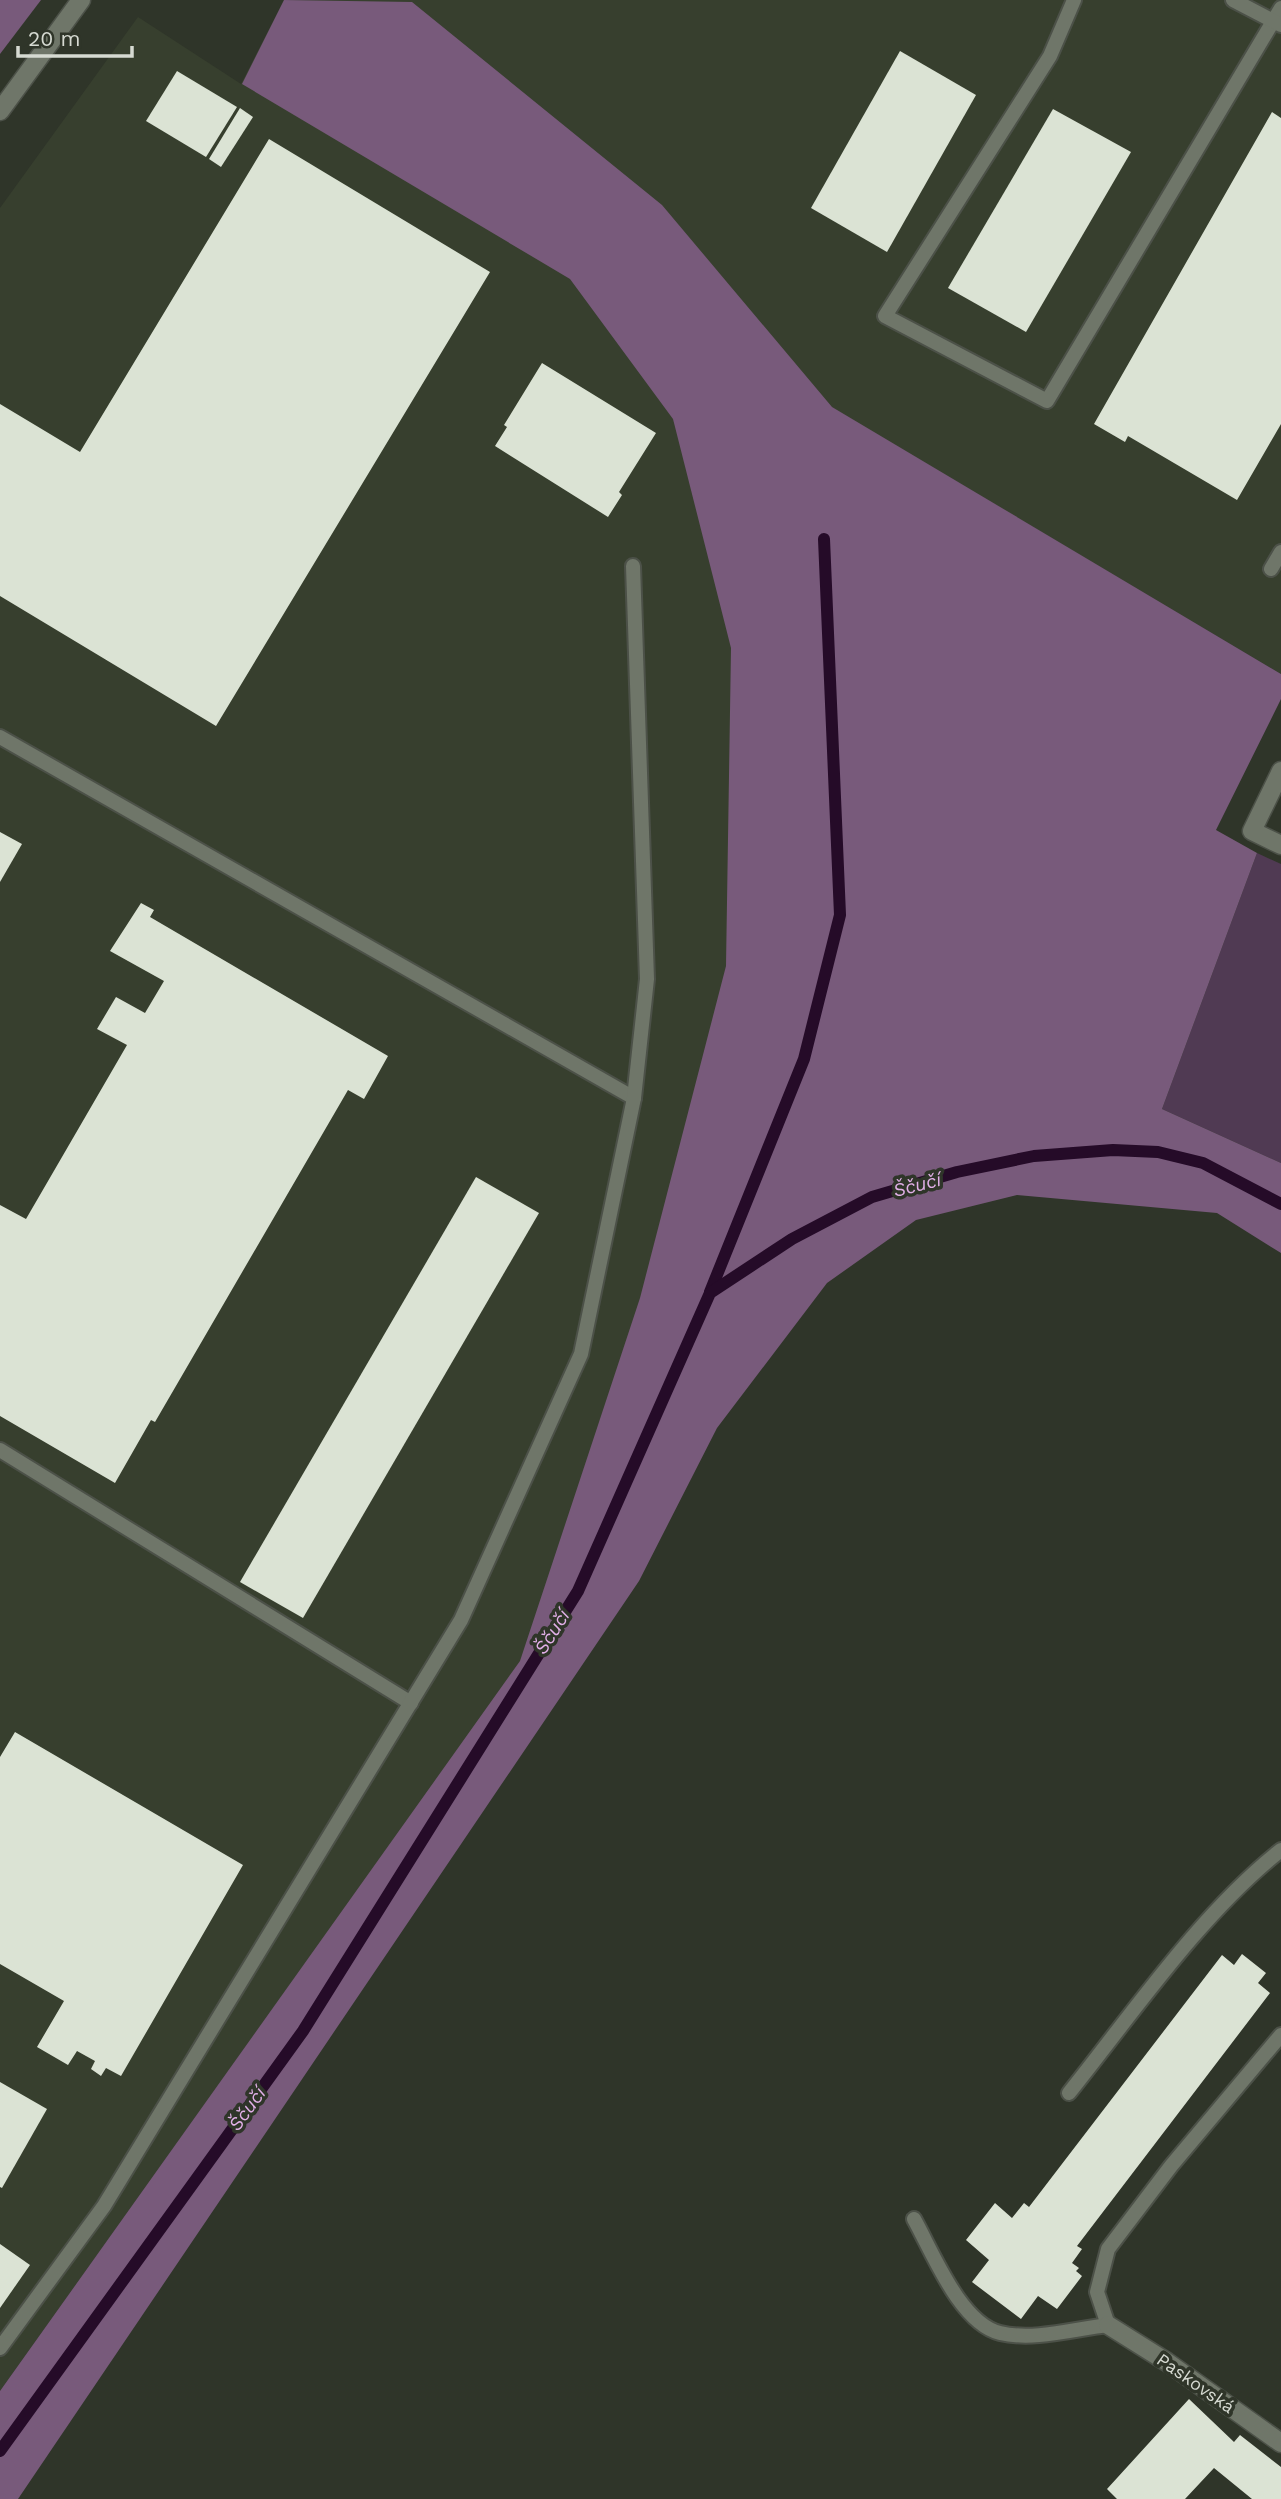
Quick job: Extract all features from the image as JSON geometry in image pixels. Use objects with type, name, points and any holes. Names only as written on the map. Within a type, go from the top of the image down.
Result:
[{"type":"street","points":[[0,111],[81,0]]},
{"type":"street","points":[[1281,771],[1252,831],[1281,845]]},
{"type":"street","name":"Paskovská","points":[[1108,2325],[1167,2362],[1281,2443]]},
{"type":"lane","points":[[1074,0],[1050,56],[885,316],[1047,401],[1278,18],[1233,0]]},
{"type":"lane","points":[[1271,569],[1281,552]]},
{"type":"lane","points":[[0,2348],[104,2206],[461,1620],[581,1354],[634,1098],[647,979],[632,566]]},
{"type":"lane","points":[[0,737],[634,1098]]},
{"type":"lane","points":[[0,1450],[411,1703]]},
{"type":"lane","points":[[1069,2093],[1171,1965],[1251,1875],[1281,1850]]},
{"type":"lane","points":[[914,2219],[955,2295],[974,2318],[998,2333],[1025,2336],[1108,2325],[1097,2292],[1108,2249],[1171,2166],[1281,2035]]},
{"type":"shaded area","points":[[0,0],[41,0],[0,54]]},
{"type":"shaded area","points":[[284,0],[1281,0],[1281,674],[832,408],[859,755],[596,1556],[0,2391],[0,208],[138,17],[241,84]]},
{"type":"shaded area","points":[[284,0],[412,2],[662,205],[832,407],[1281,674],[1281,699],[1216,830],[1257,853],[1162,1109],[1281,1163],[1281,1253],[1217,1213],[1017,1195],[916,1220],[827,1283],[717,1428],[639,1581],[18,2499],[0,2499],[0,2391],[520,1661],[640,1298],[726,966],[731,648],[673,419],[570,279],[242,84]]},
{"type":"shaded area","points":[[1257,853],[1281,864],[1281,1163],[1162,1109]]},
{"type":"building","points":[[900,51],[976,95],[887,252],[811,208]]},
{"type":"building","points":[[177,71],[237,107],[206,157],[146,121]]},
{"type":"building","points":[[240,108],[253,117],[221,167],[209,159]]},
{"type":"building","points":[[1053,109],[1131,152],[1026,332],[948,288]]},
{"type":"building","points":[[1272,112],[1281,118],[1281,424],[1237,500],[1128,436],[1125,442],[1094,424]]},
{"type":"building","points":[[269,139],[490,272],[216,726],[0,596],[0,404],[80,452]]},
{"type":"building","points":[[542,363],[656,433],[619,492],[622,495],[608,517],[495,446],[507,427],[504,425]]},
{"type":"building","points":[[0,832],[22,844],[0,882]]},
{"type":"building","points":[[141,903],[154,910],[150,917],[388,1056],[364,1099],[348,1090],[155,1422],[151,1420],[115,1483],[0,1416],[0,1205],[26,1219],[127,1045],[97,1029],[116,997],[145,1013],[164,981],[110,951]]},
{"type":"building","points":[[476,1177],[539,1213],[303,1618],[240,1582]]},
{"type":"building","points":[[15,1732],[243,1865],[121,2076],[106,2068],[101,2076],[91,2069],[95,2061],[77,2051],[68,2065],[37,2047],[64,2001],[0,1964],[0,1757]]},
{"type":"building","points":[[1242,1954],[1266,1973],[1258,1983],[1270,1993],[1077,2246],[1082,2249],[1072,2263],[1079,2268],[1076,2271],[1082,2276],[1057,2309],[1038,2296],[1021,2319],[972,2282],[989,2260],[966,2240],[995,2203],[1012,2218],[1024,2203],[1029,2207],[1222,1955],[1234,1965]]},
{"type":"building","points":[[0,2082],[47,2109],[2,2188],[0,2187]]},
{"type":"building","points":[[0,2244],[30,2265],[0,2308]]},
{"type":"building","points":[[1189,2399],[1234,2442],[1240,2435],[1281,2467],[1281,2499],[1252,2499],[1214,2468],[1185,2499],[1117,2499],[1107,2489]]},
{"type":"waterway","points":[[710,1292],[804,1059],[840,915],[824,539]]},
{"type":"waterway","name":"Ščučí","points":[[0,2451],[303,2031],[578,1591],[710,1293],[792,1239],[872,1197],[957,1172],[1034,1156],[1113,1150],[1158,1152],[1203,1163],[1281,1204]]}]
